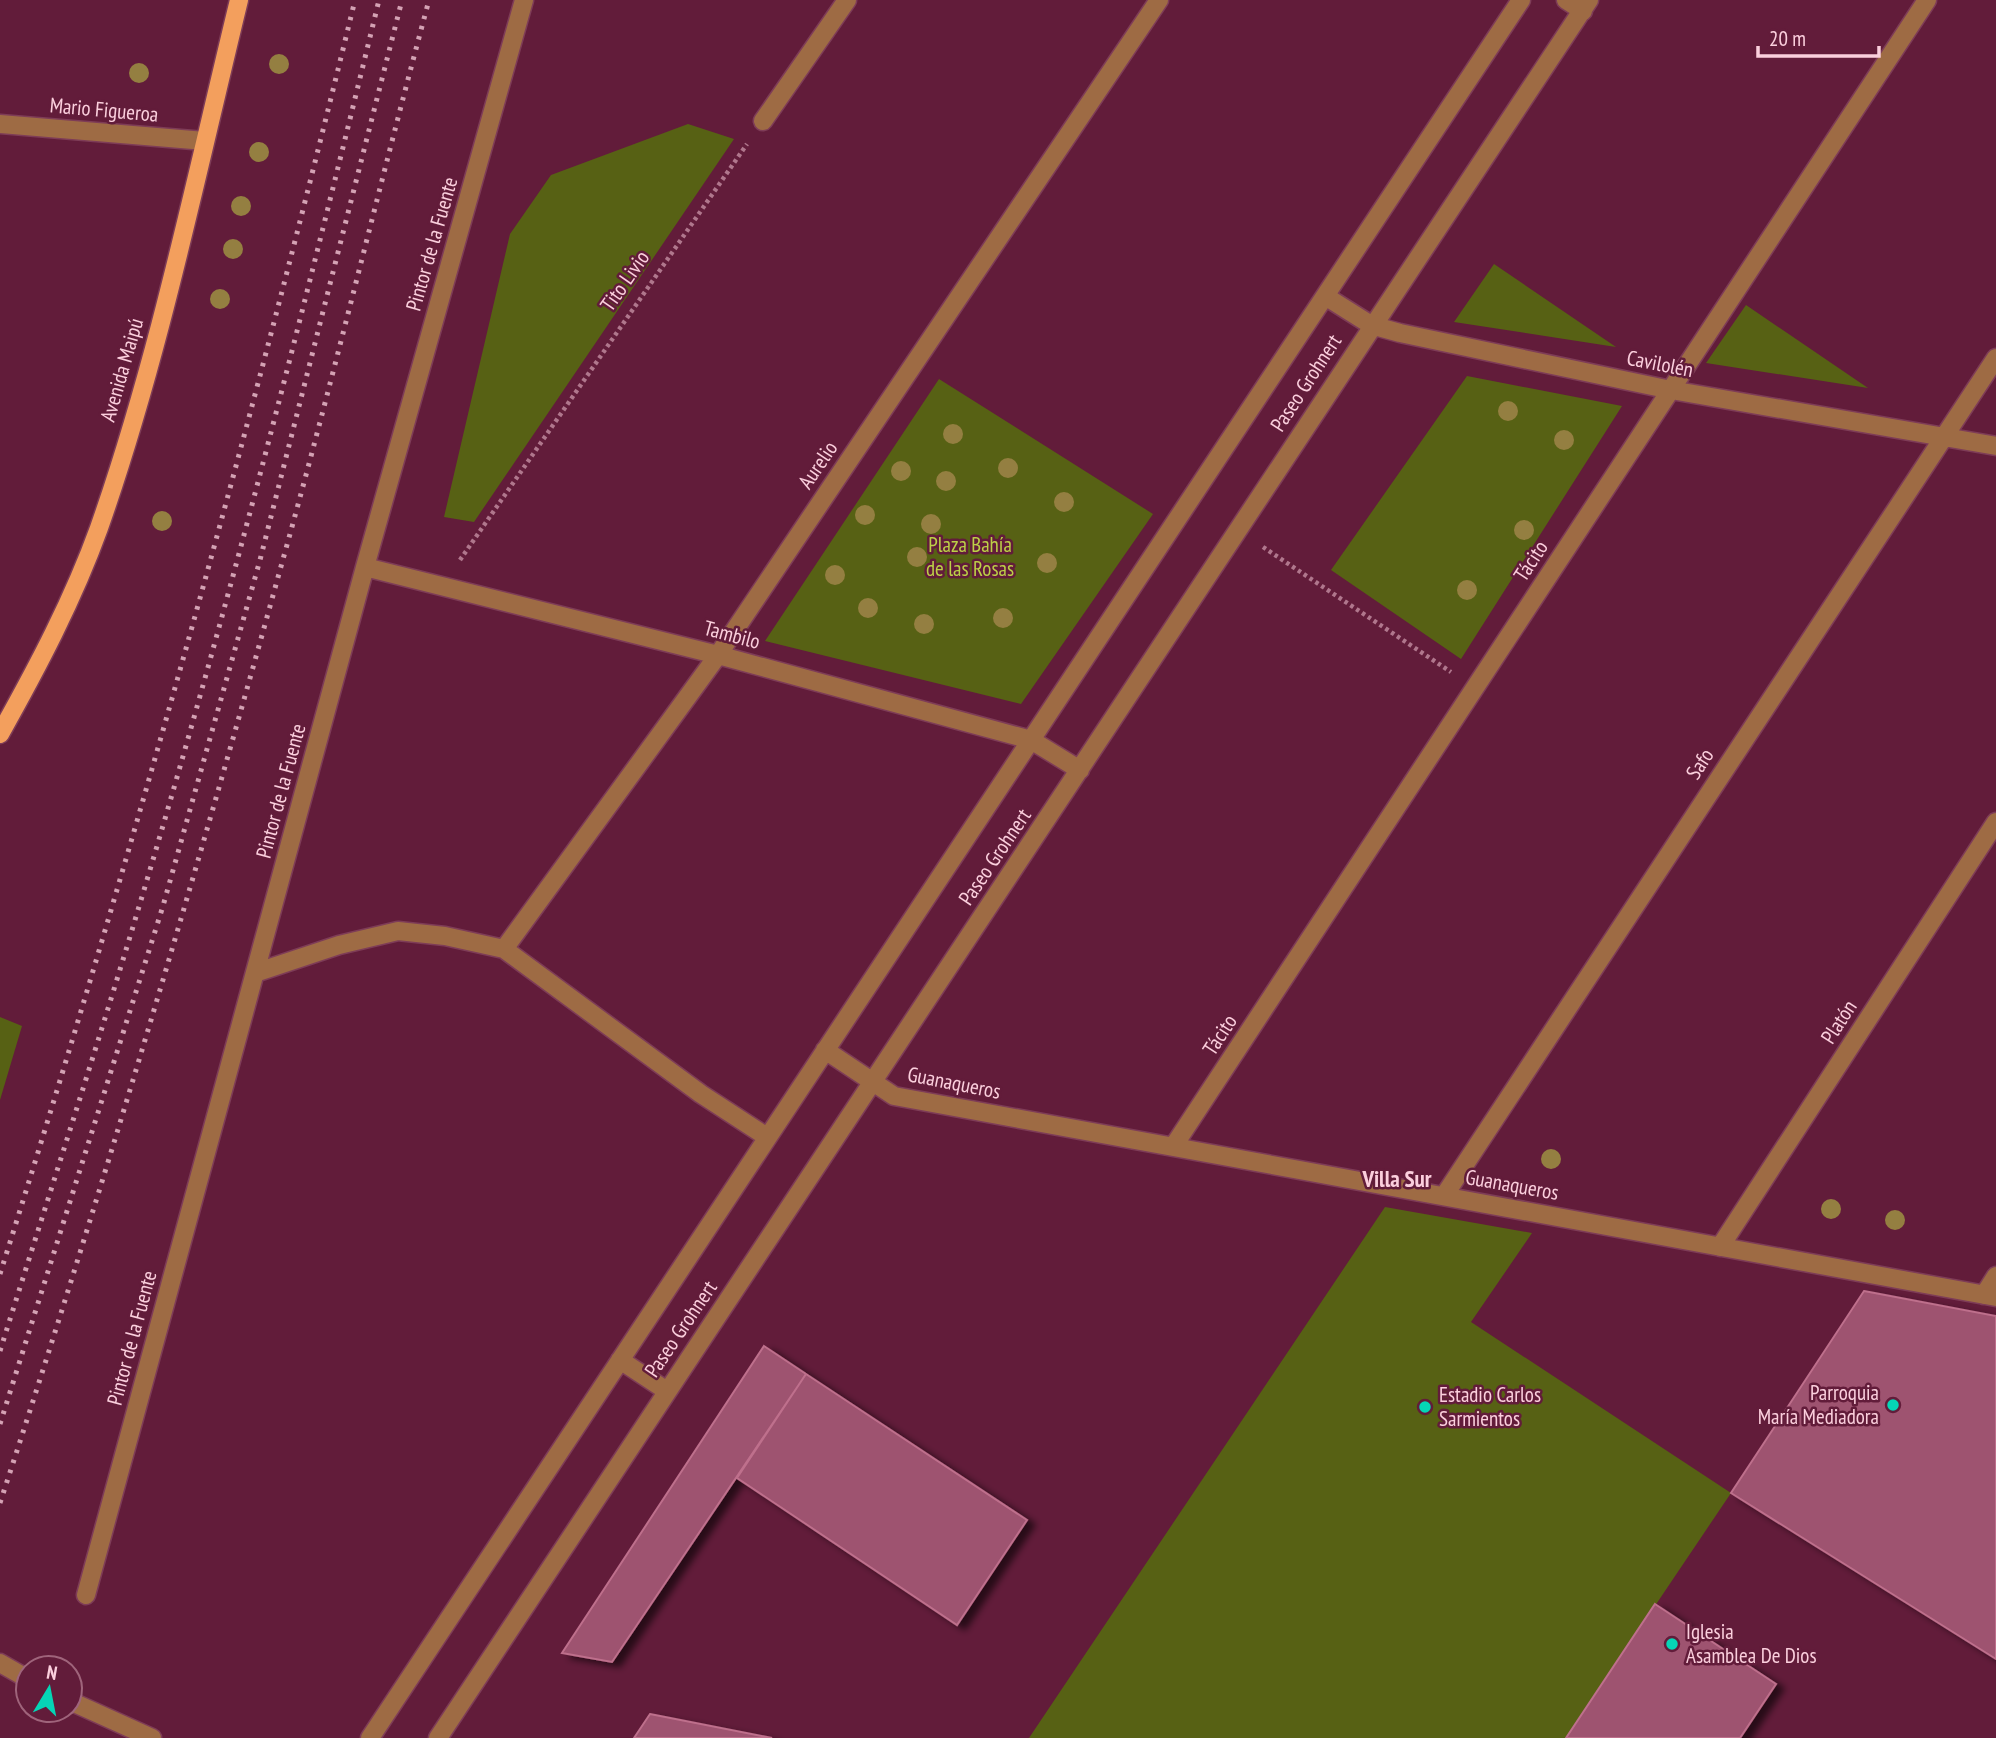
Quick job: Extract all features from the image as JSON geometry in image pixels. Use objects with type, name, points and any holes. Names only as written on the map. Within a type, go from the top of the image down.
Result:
[{"type":"main road","name":"Avenida Maipú","points":[[0,734],[34,674],[98,530],[154,343],[239,0]]},
{"type":"street","name":"Pintor de la Fuente","points":[[86,1595],[365,567],[524,0]]},
{"type":"street","points":[[763,121],[847,0]]},
{"type":"street","name":"Aurelio","points":[[505,949],[718,655],[1159,0]]},
{"type":"street","name":"Paseo Grohnert","points":[[370,1738],[1521,0]]},
{"type":"street","points":[[1566,0],[1586,5]]},
{"type":"street","name":"Tácito","points":[[1173,1147],[1927,0]]},
{"type":"street","name":"Paseo Grohnert","points":[[438,1738],[1586,5]]},
{"type":"street","name":"Mario Figueroa","points":[[0,124],[205,142]]},
{"type":"street","name":"Cavilolén","points":[[1325,296],[1371,326],[1671,390],[1996,446]]},
{"type":"street","name":"Safo","points":[[1444,1196],[1996,358]]},
{"type":"street","name":"Tambilo","points":[[365,567],[718,655],[1031,740],[1080,770]]},
{"type":"street","name":"Platón","points":[[1720,1247],[1996,822]]},
{"type":"street","points":[[255,973],[339,945],[398,931],[445,936],[505,949],[701,1094],[767,1137]]},
{"type":"street","name":"Guanaqueros","points":[[825,1050],[894,1096],[1990,1296]]},
{"type":"street","points":[[1990,1296],[1996,1276]]},
{"type":"street","points":[[620,1360],[667,1391]]},
{"type":"street","points":[[84,1707],[152,1738]]},
{"type":"path","name":"Tito Livio","points":[[441,587],[763,121]]},
{"type":"path","points":[[1238,531],[1475,688]]},
{"type":"green space","points":[[688,124],[734,139],[474,522],[444,517],[510,234],[551,175]]},
{"type":"green space","points":[[1494,264],[1616,347],[1454,322]]},
{"type":"green space","points":[[1746,305],[1868,388],[1706,363]]},
{"type":"green space","points":[[1467,376],[1622,406],[1461,659],[1331,570]]},
{"type":"green space","name":"Plaza Bahía de las Rosas","points":[[939,379],[1153,514],[1021,704],[765,641]]},
{"type":"green space","points":[[0,1017],[22,1026],[0,1100]]},
{"type":"green space","name":"Estadio Carlos Sarmientos","points":[[1385,1207],[1532,1233],[1471,1322],[1731,1493],[1566,1738],[1029,1738]]},
{"type":"building","name":"Parroquia María Mediadora","points":[[1864,1291],[1996,1316],[1996,1659],[1731,1493]]},
{"type":"building","points":[[764,1346],[806,1374],[612,1662],[562,1653]]},
{"type":"building","points":[[806,1374],[1027,1520],[957,1625],[737,1478]]},
{"type":"building","name":"Iglesia Asamblea De Dios","points":[[1655,1604],[1776,1684],[1740,1738],[1566,1738]]},
{"type":"building","points":[[650,1714],[772,1738],[634,1738]]},
{"type":"railway","points":[[0,1274],[97,958],[188,640],[274,321],[355,0]]},
{"type":"railway","points":[[0,1351],[124,957],[174,788],[295,339],[379,0]]},
{"type":"railway","points":[[0,1424],[163,906],[260,560],[402,0]]},
{"type":"railway","points":[[0,1503],[146,1038],[214,804],[300,499],[429,0]]},
{"type":"place","name":"Parroquia María Mediadora","points":[[1893,1405]]},
{"type":"place","name":"Estadio Carlos Sarmientos","points":[[1425,1407]]},
{"type":"place","name":"Iglesia Asamblea De Dios","points":[[1672,1644]]},
{"type":"district","name":"Villa Sur","points":[[1397,1179]]}]
